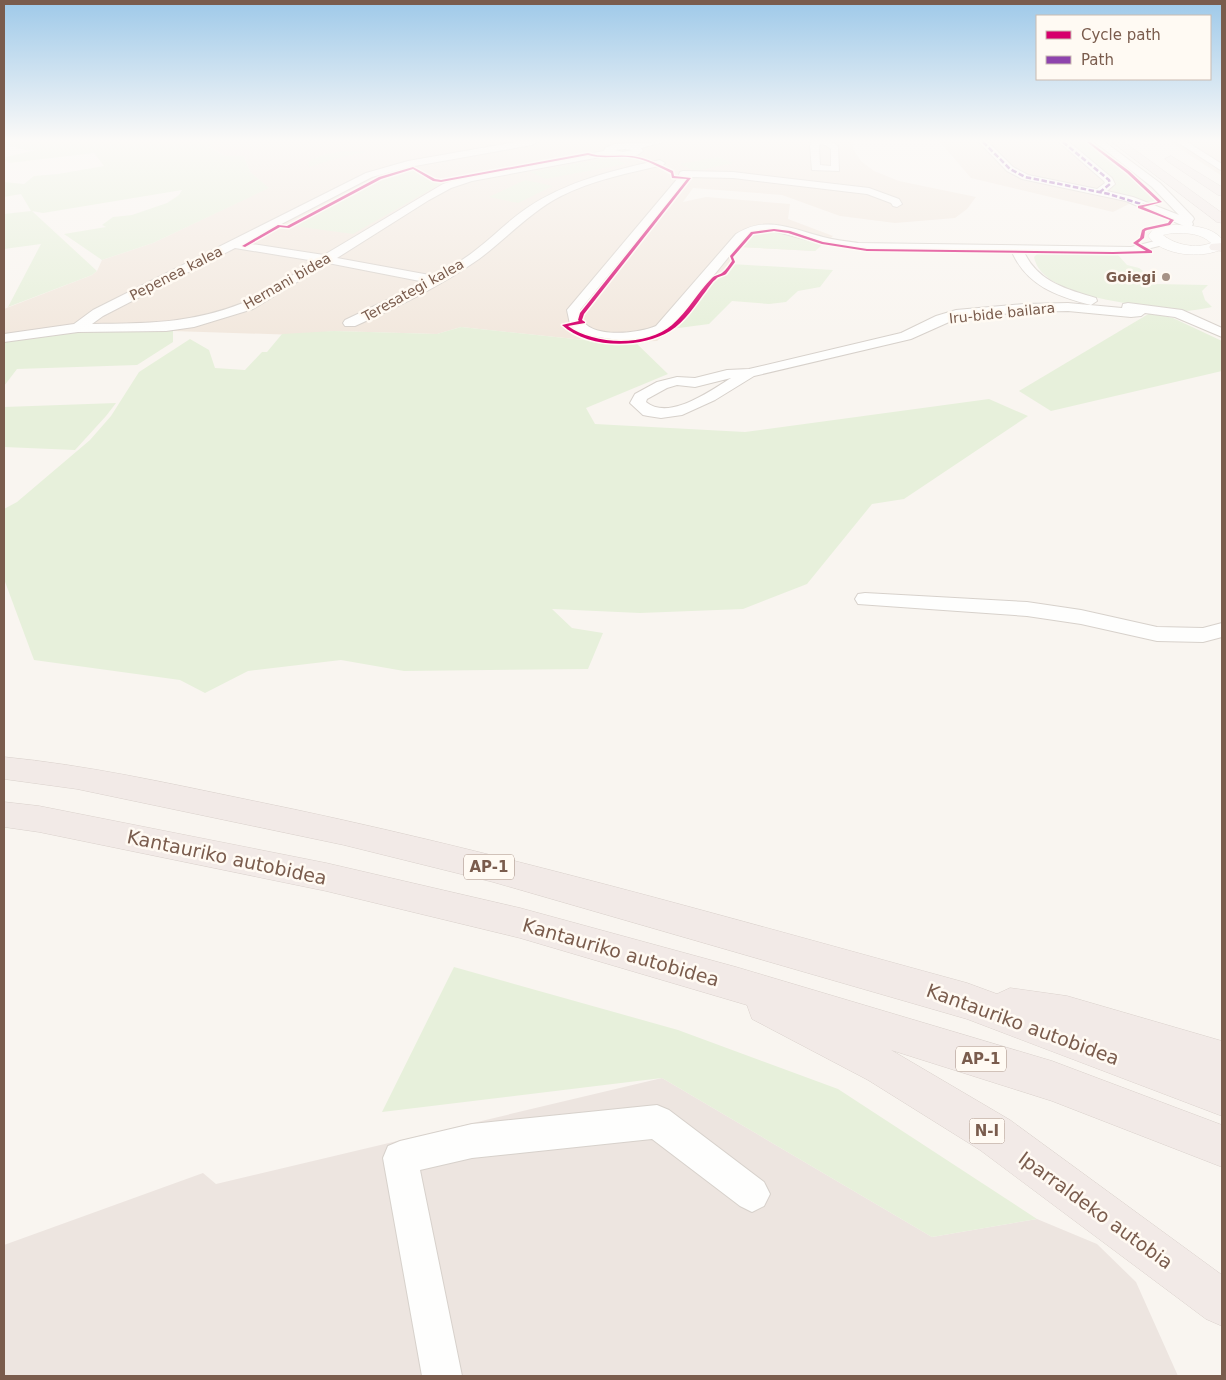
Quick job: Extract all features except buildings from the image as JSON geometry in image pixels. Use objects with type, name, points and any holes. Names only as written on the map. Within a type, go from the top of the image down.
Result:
[{"type":"highway","points":[[1205,206],[1222,219]]},
{"type":"highway","name":"Kantauriko autobidea","points":[[4,768],[87,778],[344,832],[456,858],[967,1001],[1222,1096]]},
{"type":"highway","name":"Kantauriko autobidea","points":[[4,814],[39,819],[336,879],[520,923],[736,984],[1052,1081],[1222,1146]]},
{"type":"highway","name":"Iparraldeko autobia","points":[[736,984],[770,1009],[882,1066],[995,1135],[1222,1303]]},
{"type":"highway","points":[[967,1001],[1067,1014],[1222,1060]]},
{"type":"main road","points":[[1185,227],[1203,233],[1218,242],[1216,251],[1187,249],[1163,242],[1157,239],[1155,233],[1185,227]]},
{"type":"street","name":"Pepenea kalea","points":[[78,328],[98,313],[307,206]]},
{"type":"street","name":"Hernani bidea","points":[[4,338],[78,328],[156,327],[194,323],[248,306],[269,295],[411,206]]},
{"type":"street","name":"Teresategi kalea","points":[[350,323],[436,280],[474,257],[536,206]]},
{"type":"street","points":[[660,206],[574,310],[573,317],[577,325],[586,331],[605,336],[622,337],[640,335],[661,329],[740,236],[759,227],[783,228],[822,240],[858,246],[1131,250],[1163,242]]},
{"type":"street","points":[[1148,206],[1160,211],[1185,227],[1188,220],[1180,209]]},
{"type":"street","points":[[1177,206],[1203,233]]},
{"type":"street","points":[[1160,211],[1180,209]]},
{"type":"street","points":[[232,244],[326,259],[436,280]]},
{"type":"street","name":"Iru-bide bailara","points":[[1016,248],[1025,267],[1032,274],[1054,288],[1092,301],[1188,317],[1222,333]]},
{"type":"street","name":"Iru-bide bailara","points":[[749,373],[704,400],[680,410],[660,414],[641,408],[638,403],[640,397],[662,385],[677,381],[695,383],[727,374],[749,373],[906,336],[956,314],[1068,306],[1136,313],[1142,309]]},
{"type":"street","points":[[865,599],[1027,609],[1080,617],[1158,634],[1203,635],[1222,630]]},
{"type":"street","points":[[442,1376],[400,1158],[472,1141],[657,1122],[752,1194]]},
{"type":"shaded area","points":[[230,206],[790,206],[788,219],[833,236],[815,251],[740,247],[731,257],[731,264],[723,274],[703,291],[671,329],[657,341],[616,342],[584,340],[461,327],[437,334],[334,331],[297,335],[173,331],[82,331],[4,343],[4,309],[92,275],[97,271],[102,260],[153,243]]},
{"type":"shaded area","points":[[813,206],[969,206],[955,218],[895,223],[840,216]]},
{"type":"shaded area","points":[[1090,206],[1124,206],[1113,212]]},
{"type":"shaded area","points":[[662,1078],[932,1237],[1037,1219],[1097,1244],[1136,1282],[1178,1376],[4,1376],[4,1245],[203,1173],[216,1184]]},
{"type":"green space","points":[[28,206],[83,206],[43,213],[32,211],[97,271],[92,275],[8,307],[41,244],[4,249],[4,214],[31,211]]},
{"type":"green space","points":[[157,206],[230,206],[153,243],[102,260],[64,234],[106,227],[102,225],[113,217],[132,215]]},
{"type":"green space","points":[[321,206],[401,206],[353,234],[287,225]]},
{"type":"green space","points":[[777,229],[824,242],[815,251],[740,247],[751,233]]},
{"type":"green space","points":[[1037,254],[1118,255],[1127,265],[1143,271],[1141,273],[1155,284],[1208,285],[1202,291],[1205,300],[1212,307],[1189,311],[1172,310],[1098,298],[1080,293],[1050,279],[1040,269],[1034,257]]},
{"type":"green space","points":[[731,264],[833,270],[820,287],[798,291],[786,302],[769,304],[732,301],[709,324],[671,329],[715,277],[723,274]]},
{"type":"green space","points":[[1150,313],[1173,318],[1222,341],[1222,371],[1051,411],[1019,391]]},
{"type":"green space","points":[[461,327],[584,340],[634,341],[668,374],[586,408],[595,424],[745,432],[989,399],[1028,416],[904,499],[872,504],[807,584],[743,609],[640,613],[552,609],[572,628],[603,633],[588,669],[404,671],[341,660],[248,671],[205,693],[180,680],[34,660],[4,579],[4,509],[17,502],[90,440],[111,416],[139,372],[190,339],[209,350],[215,368],[245,370],[262,352],[267,352],[282,334],[334,331],[437,334]]},
{"type":"green space","points":[[82,331],[173,331],[173,342],[137,365],[17,369],[4,386],[4,343],[22,338]]},
{"type":"green space","points":[[116,403],[75,450],[4,447],[4,407]]},
{"type":"green space","points":[[454,967],[678,1030],[838,1089],[1037,1219],[932,1237],[662,1078],[382,1112]]},
{"type":"cycle path","points":[[244,246],[279,226],[288,227],[327,206]]},
{"type":"cycle path","points":[[667,206],[582,314],[580,320],[583,322],[564,325],[574,332],[601,341],[631,341],[659,335],[675,325],[715,277],[723,274],[734,261],[731,257],[752,233],[774,230],[789,232],[822,243],[867,250],[1151,252],[1135,243],[1142,238],[1143,231],[1146,229],[1169,224],[1172,220],[1139,207],[1142,206]]},
{"type":"place","name":"Goiegi","points":[[1166,277]]}]
